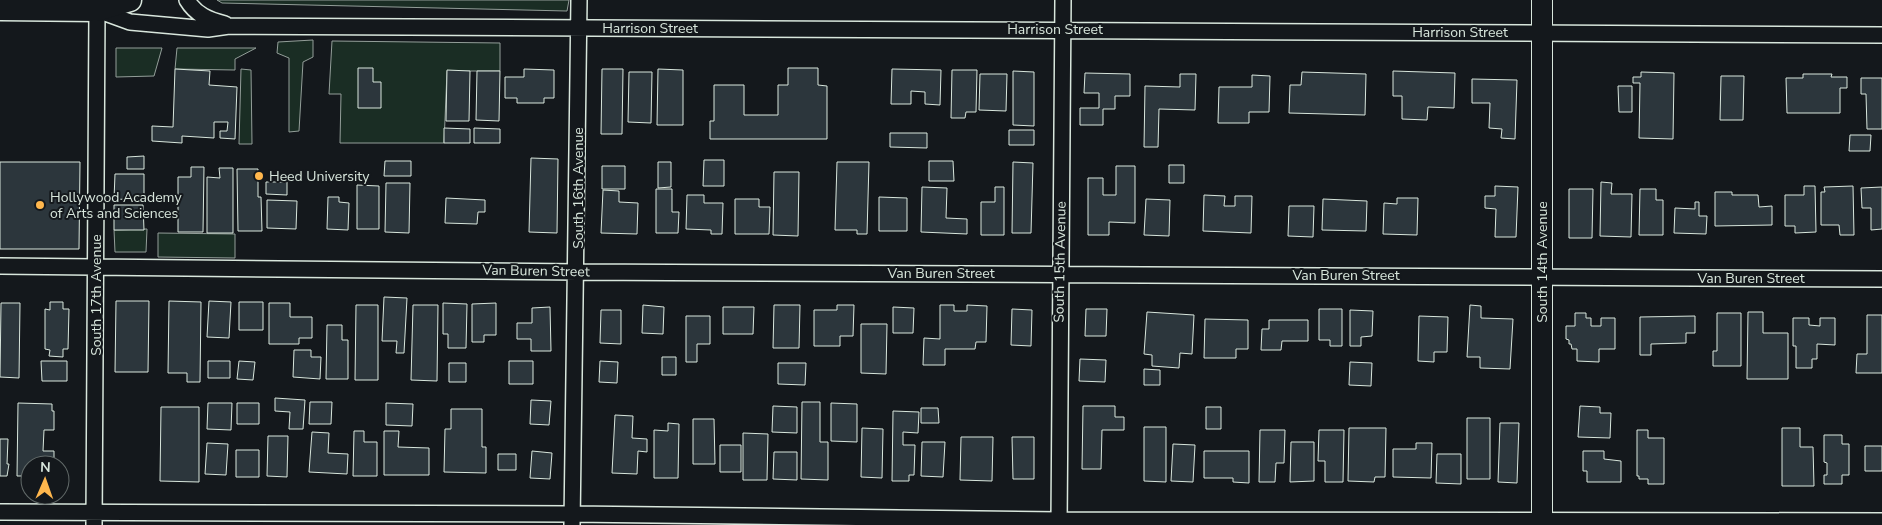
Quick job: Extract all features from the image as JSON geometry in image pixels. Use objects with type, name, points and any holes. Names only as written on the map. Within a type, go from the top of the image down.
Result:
[{"type":"main road","points":[[97,10],[130,0]]},
{"type":"main road","name":"Harrison Street","points":[[0,9],[97,10]]},
{"type":"street","name":"Harrison Street","points":[[187,0],[196,12],[208,20],[228,26]]},
{"type":"street","name":"South 16th Avenue","points":[[572,520],[577,272],[579,0]]},
{"type":"street","name":"South 15th Avenue","points":[[1058,522],[1063,0]]},
{"type":"street","name":"South 14th Avenue","points":[[1542,0],[1542,523]]},
{"type":"street","name":"Harrison Street","points":[[97,10],[130,22],[208,29],[228,26],[1063,29],[1882,35]]},
{"type":"street","name":"South 17th Avenue","points":[[94,519],[97,10]]},
{"type":"street","name":"Van Buren Street","points":[[0,266],[577,272],[1882,279]]},
{"type":"street","points":[[0,512],[94,519],[1542,523],[1882,521]]},
{"type":"green space","points":[[217,0],[569,0],[567,11],[222,3]]},
{"type":"green space","points":[[313,40],[313,57],[303,62],[299,131],[289,132],[289,58],[277,53],[278,42]]},
{"type":"green space","points":[[332,41],[500,43],[500,71],[447,71],[444,143],[340,143],[341,94],[329,94]]},
{"type":"green space","points":[[116,48],[162,48],[154,76],[116,77]]},
{"type":"green space","points":[[177,48],[256,48],[235,59],[235,70],[175,69]]},
{"type":"green space","points":[[241,69],[251,70],[252,144],[239,144]]},
{"type":"green space","points":[[147,229],[146,252],[115,252],[114,230]]},
{"type":"green space","points":[[158,233],[235,234],[235,258],[158,257]]},
{"type":"building","points":[[358,68],[373,68],[373,82],[381,82],[381,108],[358,108]]},
{"type":"building","points":[[788,68],[818,68],[818,85],[827,86],[827,139],[710,139],[710,121],[714,121],[714,85],[744,85],[744,115],[778,115],[778,85],[788,85]]},
{"type":"building","points":[[175,69],[210,71],[209,85],[237,87],[235,139],[220,138],[220,131],[227,131],[228,122],[214,122],[214,138],[182,136],[182,143],[152,141],[152,126],[173,127]]},
{"type":"building","points":[[524,69],[554,70],[554,98],[544,98],[544,103],[517,103],[517,98],[505,98],[505,77],[524,77]]},
{"type":"building","points":[[602,69],[623,69],[622,134],[601,134]]},
{"type":"building","points":[[658,69],[683,70],[683,125],[657,125]]},
{"type":"building","points":[[892,69],[941,70],[940,105],[925,104],[925,92],[911,91],[911,104],[891,104]]},
{"type":"building","points":[[447,70],[470,71],[469,121],[446,121]]},
{"type":"building","points":[[952,70],[977,70],[976,112],[966,112],[965,118],[951,118]]},
{"type":"building","points":[[477,71],[500,71],[499,121],[476,120]]},
{"type":"building","points":[[1013,71],[1034,72],[1034,126],[1013,125]]},
{"type":"building","points":[[1393,71],[1455,73],[1454,108],[1428,107],[1427,120],[1402,119],[1402,96],[1393,96]]},
{"type":"building","points":[[629,72],[652,72],[651,123],[628,122]]},
{"type":"building","points":[[1302,72],[1366,74],[1365,115],[1289,113],[1290,85],[1301,85]]},
{"type":"building","points":[[1641,72],[1674,73],[1673,139],[1639,138],[1640,83],[1633,83],[1633,77],[1641,77]]},
{"type":"building","points":[[1085,73],[1130,74],[1130,96],[1115,96],[1115,109],[1103,109],[1103,125],[1080,125],[1080,108],[1099,108],[1099,93],[1084,93]]},
{"type":"building","points":[[980,74],[1007,74],[1006,111],[979,110]]},
{"type":"building","points":[[1180,74],[1196,74],[1195,110],[1159,109],[1158,147],[1144,147],[1145,86],[1180,87]]},
{"type":"building","points":[[1803,74],[1832,74],[1831,77],[1847,77],[1847,88],[1840,88],[1840,113],[1787,113],[1786,78],[1803,78]]},
{"type":"building","points":[[1252,75],[1270,76],[1269,112],[1249,112],[1249,123],[1218,123],[1219,87],[1252,87]]},
{"type":"building","points":[[1721,76],[1744,76],[1743,120],[1720,120]]},
{"type":"building","points":[[1861,78],[1882,78],[1882,129],[1867,129],[1866,94],[1861,94]]},
{"type":"building","points":[[1472,79],[1517,80],[1515,139],[1501,138],[1502,129],[1489,128],[1490,103],[1472,103]]},
{"type":"building","points":[[1618,86],[1632,86],[1632,112],[1619,112]]},
{"type":"building","points":[[444,128],[470,129],[470,143],[444,143]]},
{"type":"building","points":[[474,128],[500,129],[500,143],[474,143]]},
{"type":"building","points":[[1009,130],[1034,130],[1034,145],[1009,145]]},
{"type":"building","points":[[890,133],[927,133],[927,148],[890,147]]},
{"type":"building","points":[[1850,135],[1871,135],[1870,151],[1849,151]]},
{"type":"building","points":[[144,156],[144,169],[127,169],[127,157]]},
{"type":"building","points":[[531,158],[558,159],[557,233],[529,232]]},
{"type":"building","points":[[704,160],[724,160],[724,186],[703,186]]},
{"type":"building","points":[[385,161],[411,161],[411,176],[384,176]]},
{"type":"building","points":[[929,161],[953,161],[954,181],[929,181]]},
{"type":"building","name":"Hollywood Academy of Arts and Sciences","points":[[0,162],[80,162],[79,249],[0,249]]},
{"type":"building","points":[[658,162],[671,162],[671,187],[658,188]]},
{"type":"building","points":[[837,162],[869,162],[867,234],[857,234],[857,230],[835,230]]},
{"type":"building","points":[[1013,162],[1033,163],[1031,233],[1012,233]]},
{"type":"building","points":[[1169,165],[1184,165],[1184,183],[1169,183]]},
{"type":"building","points":[[602,166],[625,166],[625,189],[602,189]]},
{"type":"building","points":[[1116,166],[1135,166],[1135,223],[1109,222],[1109,235],[1088,235],[1088,178],[1103,178],[1103,195],[1116,195]]},
{"type":"building","points":[[191,167],[204,167],[203,232],[178,232],[178,177],[191,177]]},
{"type":"building","points":[[219,168],[233,168],[233,233],[207,233],[207,177],[220,178]]},
{"type":"building","points":[[237,169],[258,169],[258,197],[261,197],[262,231],[238,231]]},
{"type":"building","points":[[774,172],[799,172],[798,236],[773,235]]},
{"type":"building","points":[[115,174],[144,174],[144,200],[114,199]]},
{"type":"building","points":[[266,182],[287,182],[287,195],[266,194]]},
{"type":"building","points":[[1601,182],[1612,183],[1611,194],[1632,194],[1631,237],[1600,236]]},
{"type":"building","points":[[386,183],[410,183],[409,233],[385,232]]},
{"type":"building","points":[[357,185],[379,186],[379,229],[357,229]]},
{"type":"building","points":[[1495,186],[1518,187],[1516,237],[1495,237],[1496,209],[1485,208],[1485,196],[1495,196]]},
{"type":"building","points":[[1804,186],[1815,186],[1816,232],[1795,233],[1795,226],[1785,226],[1785,195],[1804,195]]},
{"type":"building","points":[[1853,186],[1854,235],[1840,235],[1839,225],[1821,225],[1821,192],[1825,192],[1824,187]]},
{"type":"building","points":[[922,187],[947,188],[946,218],[967,219],[967,234],[921,232]]},
{"type":"building","points":[[995,187],[1004,187],[1004,235],[981,235],[981,202],[995,202]]},
{"type":"building","points":[[1882,187],[1882,229],[1871,230],[1871,208],[1862,208],[1861,188]]},
{"type":"building","points":[[656,189],[672,189],[672,212],[679,212],[678,233],[656,233]]},
{"type":"building","points":[[1569,189],[1593,189],[1592,238],[1569,238]]},
{"type":"building","points":[[1640,189],[1656,189],[1656,200],[1663,200],[1663,235],[1639,235]]},
{"type":"building","points":[[603,190],[619,191],[619,202],[638,203],[637,234],[601,233]]},
{"type":"building","points":[[1715,192],[1732,192],[1732,195],[1758,195],[1759,207],[1772,206],[1772,225],[1715,226]]},
{"type":"building","points":[[687,195],[704,195],[704,203],[723,203],[722,234],[711,234],[711,230],[686,229]]},
{"type":"building","points":[[1204,195],[1225,196],[1224,206],[1235,206],[1235,196],[1252,196],[1251,233],[1203,231]]},
{"type":"building","points":[[328,197],[339,197],[339,202],[349,203],[348,230],[327,229]]},
{"type":"building","points":[[879,197],[907,198],[907,231],[879,231]]},
{"type":"building","points":[[446,198],[485,200],[485,212],[478,212],[477,224],[445,223]]},
{"type":"building","points":[[1397,198],[1418,198],[1417,235],[1383,234],[1384,203],[1397,204]]},
{"type":"building","points":[[735,199],[759,199],[759,207],[770,207],[769,234],[735,234]]},
{"type":"building","points":[[1146,199],[1170,200],[1169,236],[1144,235]]},
{"type":"building","points":[[1323,199],[1367,201],[1366,231],[1322,230]]},
{"type":"building","points":[[267,200],[297,201],[296,229],[267,228]]},
{"type":"building","points":[[1695,202],[1699,202],[1699,216],[1707,216],[1706,234],[1674,233],[1675,208],[1695,209]]},
{"type":"building","points":[[114,205],[143,205],[144,230],[114,230]]},
{"type":"building","points":[[1289,206],[1314,206],[1313,237],[1288,236]]},
{"type":"building","points":[[384,297],[407,298],[404,353],[396,353],[397,341],[382,341]]},
{"type":"building","points":[[116,301],[149,301],[148,372],[115,372]]},
{"type":"building","points":[[169,301],[201,302],[200,382],[187,382],[187,373],[168,373]]},
{"type":"building","points":[[209,301],[231,302],[229,338],[207,337]]},
{"type":"building","points":[[50,302],[63,302],[63,309],[69,309],[68,349],[63,349],[63,357],[49,356],[50,350],[45,349],[45,309],[50,310]]},
{"type":"building","points":[[239,302],[263,302],[263,330],[239,330]]},
{"type":"building","points":[[1,303],[20,303],[19,378],[0,377]]},
{"type":"building","points":[[269,303],[290,303],[290,317],[312,317],[312,338],[299,338],[299,344],[269,344]]},
{"type":"building","points":[[443,303],[467,304],[466,348],[448,348],[448,334],[443,334]]},
{"type":"building","points":[[496,303],[496,335],[484,335],[484,342],[472,342],[472,304]]},
{"type":"building","points":[[356,305],[378,305],[378,380],[355,380]]},
{"type":"building","points":[[413,305],[438,305],[437,381],[411,380]]},
{"type":"building","points":[[643,305],[664,307],[663,334],[642,333]]},
{"type":"building","points":[[774,305],[800,305],[799,348],[773,348]]},
{"type":"building","points":[[837,305],[854,305],[853,336],[840,336],[840,346],[814,346],[814,310],[837,310]]},
{"type":"building","points":[[940,305],[954,305],[954,311],[967,311],[967,305],[987,306],[986,342],[976,342],[975,349],[945,349],[945,365],[923,365],[924,338],[940,339]]},
{"type":"building","points":[[1470,305],[1481,306],[1481,318],[1513,319],[1510,369],[1480,368],[1480,357],[1467,357]]},
{"type":"building","points":[[550,307],[551,351],[531,351],[531,339],[517,339],[517,323],[532,323],[532,308]]},
{"type":"building","points":[[723,307],[754,307],[753,334],[723,334]]},
{"type":"building","points":[[893,307],[914,308],[913,333],[893,333]]},
{"type":"building","points":[[1012,309],[1032,310],[1031,346],[1011,345]]},
{"type":"building","points":[[1086,309],[1107,309],[1106,336],[1085,336]]},
{"type":"building","points":[[1319,309],[1342,309],[1342,346],[1330,346],[1330,340],[1319,340]]},
{"type":"building","points":[[601,310],[621,310],[621,344],[600,343]]},
{"type":"building","points":[[1350,310],[1373,311],[1372,336],[1361,337],[1361,346],[1350,346]]},
{"type":"building","points":[[1147,312],[1194,315],[1192,354],[1180,353],[1179,368],[1152,366],[1152,355],[1144,354]]},
{"type":"building","points":[[1748,312],[1763,312],[1763,333],[1788,333],[1788,379],[1747,379]]},
{"type":"building","points":[[1575,313],[1586,313],[1586,318],[1591,318],[1591,326],[1601,326],[1601,318],[1615,318],[1615,349],[1599,349],[1599,362],[1577,361],[1577,349],[1572,349],[1569,340],[1566,339],[1566,326],[1575,326]]},
{"type":"building","points":[[1717,313],[1741,313],[1741,366],[1713,366],[1713,351],[1717,351]]},
{"type":"building","points":[[1867,315],[1882,315],[1882,373],[1856,373],[1857,354],[1867,354]]},
{"type":"building","points":[[686,316],[710,316],[710,344],[697,344],[697,362],[686,362]]},
{"type":"building","points":[[1419,316],[1448,317],[1447,352],[1434,352],[1434,362],[1418,361]]},
{"type":"building","points":[[1695,316],[1695,333],[1686,333],[1686,343],[1651,344],[1651,355],[1640,355],[1640,317]]},
{"type":"building","points":[[1793,318],[1809,318],[1809,325],[1820,326],[1820,318],[1835,318],[1835,345],[1817,344],[1817,359],[1812,359],[1812,368],[1796,368],[1796,346],[1793,346]]},
{"type":"building","points":[[1205,319],[1248,320],[1248,349],[1236,349],[1236,358],[1204,358]]},
{"type":"building","points":[[1269,320],[1308,320],[1308,341],[1282,341],[1281,350],[1261,350],[1262,329],[1269,329]]},
{"type":"building","points":[[861,324],[887,324],[886,374],[861,373]]},
{"type":"building","points":[[327,325],[342,325],[342,340],[348,340],[348,379],[326,379]]},
{"type":"building","points":[[294,350],[311,350],[311,357],[321,357],[320,379],[293,377]]},
{"type":"building","points":[[662,357],[676,357],[676,375],[662,375]]},
{"type":"building","points":[[1080,359],[1106,360],[1105,382],[1079,381]]},
{"type":"building","points":[[41,361],[67,361],[67,381],[42,381]]},
{"type":"building","points":[[208,361],[230,361],[230,378],[208,378]]},
{"type":"building","points":[[239,361],[255,362],[253,380],[237,379]]},
{"type":"building","points":[[509,361],[533,361],[533,384],[509,384]]},
{"type":"building","points":[[600,361],[618,362],[617,383],[599,382]]},
{"type":"building","points":[[1350,362],[1372,363],[1371,386],[1349,385]]},
{"type":"building","points":[[449,363],[466,363],[466,382],[449,382]]},
{"type":"building","points":[[778,363],[806,363],[805,385],[778,384]]},
{"type":"building","points":[[1144,369],[1160,370],[1160,385],[1144,385]]},
{"type":"building","points":[[275,398],[305,400],[303,429],[289,429],[290,412],[275,411]]},
{"type":"building","points":[[531,400],[551,401],[549,425],[530,424]]},
{"type":"building","points":[[310,402],[332,402],[331,424],[309,424]]},
{"type":"building","points":[[802,402],[820,402],[820,442],[828,442],[828,480],[801,479]]},
{"type":"building","points":[[18,403],[52,404],[54,430],[44,430],[43,451],[54,451],[54,455],[20,455],[20,476],[17,476]]},
{"type":"building","points":[[208,403],[232,403],[231,430],[207,429]]},
{"type":"building","points":[[237,403],[259,403],[259,424],[237,424]]},
{"type":"building","points":[[386,403],[413,404],[412,426],[386,425]]},
{"type":"building","points":[[831,403],[857,404],[857,442],[831,441]]},
{"type":"building","points":[[773,406],[797,407],[797,433],[772,432]]},
{"type":"building","points":[[1083,406],[1115,406],[1115,417],[1124,417],[1124,430],[1102,430],[1101,469],[1082,469]]},
{"type":"building","points":[[1580,406],[1600,407],[1600,413],[1611,413],[1610,438],[1578,437]]},
{"type":"building","points":[[161,407],[199,407],[199,482],[160,481]]},
{"type":"building","points":[[1206,407],[1221,407],[1221,429],[1206,429]]},
{"type":"building","points":[[921,408],[938,408],[939,423],[921,423]]},
{"type":"building","points":[[451,409],[482,409],[482,447],[486,447],[486,473],[444,472],[445,429],[451,429]]},
{"type":"building","points":[[893,411],[919,412],[918,433],[903,432],[903,445],[915,445],[914,475],[909,475],[909,481],[892,481]]},
{"type":"building","points":[[615,415],[633,416],[632,438],[647,439],[647,452],[638,451],[637,474],[612,473]]},
{"type":"building","points":[[1467,418],[1490,418],[1490,479],[1467,479]]},
{"type":"building","points":[[693,419],[714,419],[715,464],[693,464]]},
{"type":"building","points":[[668,423],[679,424],[678,478],[654,478],[654,430],[668,431]]},
{"type":"building","points":[[1500,423],[1519,423],[1517,483],[1498,482]]},
{"type":"building","points":[[1144,427],[1166,427],[1166,482],[1144,481]]},
{"type":"building","points":[[862,428],[883,429],[882,478],[861,477]]},
{"type":"building","points":[[1349,428],[1386,428],[1385,477],[1375,477],[1374,482],[1348,481]]},
{"type":"building","points":[[1782,428],[1800,428],[1800,447],[1813,447],[1814,486],[1782,486]]},
{"type":"building","points":[[1260,430],[1285,430],[1284,463],[1276,463],[1275,482],[1259,482]]},
{"type":"building","points":[[1319,430],[1344,430],[1343,482],[1325,482],[1325,461],[1318,461]]},
{"type":"building","points":[[1637,430],[1648,430],[1648,438],[1664,438],[1664,484],[1648,484],[1648,479],[1639,479],[1639,476],[1637,476]]},
{"type":"building","points":[[354,431],[364,431],[364,442],[377,442],[377,476],[353,476]]},
{"type":"building","points":[[384,431],[399,431],[398,447],[429,448],[429,475],[384,475]]},
{"type":"building","points":[[312,432],[329,433],[328,453],[348,454],[347,474],[309,472]]},
{"type":"building","points":[[743,433],[768,434],[767,480],[743,480]]},
{"type":"building","points":[[1824,435],[1842,435],[1842,444],[1849,444],[1849,475],[1842,475],[1842,484],[1824,484],[1824,475],[1827,475],[1827,463],[1824,462]]},
{"type":"building","points":[[268,436],[288,436],[287,477],[267,476]]},
{"type":"building","points":[[961,437],[993,437],[992,481],[960,480]]},
{"type":"building","points":[[1012,437],[1034,437],[1034,479],[1013,479]]},
{"type":"building","points":[[0,439],[8,439],[7,464],[9,464],[7,476],[0,476]]},
{"type":"building","points":[[922,442],[945,442],[943,477],[921,476]]},
{"type":"building","points":[[1291,442],[1314,442],[1314,481],[1290,482]]},
{"type":"building","points":[[207,443],[228,444],[226,475],[205,474]]},
{"type":"building","points":[[1416,443],[1432,443],[1431,478],[1393,477],[1393,449],[1416,449]]},
{"type":"building","points":[[1173,444],[1195,445],[1193,482],[1171,481]]},
{"type":"building","points":[[720,445],[741,445],[741,472],[720,472]]},
{"type":"building","points":[[1865,446],[1882,446],[1882,471],[1865,471]]},
{"type":"building","points":[[236,450],[259,450],[259,477],[236,477]]},
{"type":"building","points":[[532,451],[552,453],[550,479],[530,478]]},
{"type":"building","points":[[1204,451],[1249,451],[1249,483],[1233,482],[1233,478],[1204,478]]},
{"type":"building","points":[[1583,451],[1604,451],[1604,459],[1621,461],[1621,482],[1587,482],[1587,471],[1583,471]]},
{"type":"building","points":[[774,452],[797,452],[797,480],[773,479]]},
{"type":"building","points":[[498,454],[516,454],[516,470],[498,470]]},
{"type":"building","points":[[1437,454],[1461,454],[1461,484],[1436,483]]},
{"type":"place","name":"Heed University","points":[[259,176]]},
{"type":"place","name":"Hollywood Academy of Arts and Sciences","points":[[40,205]]}]
